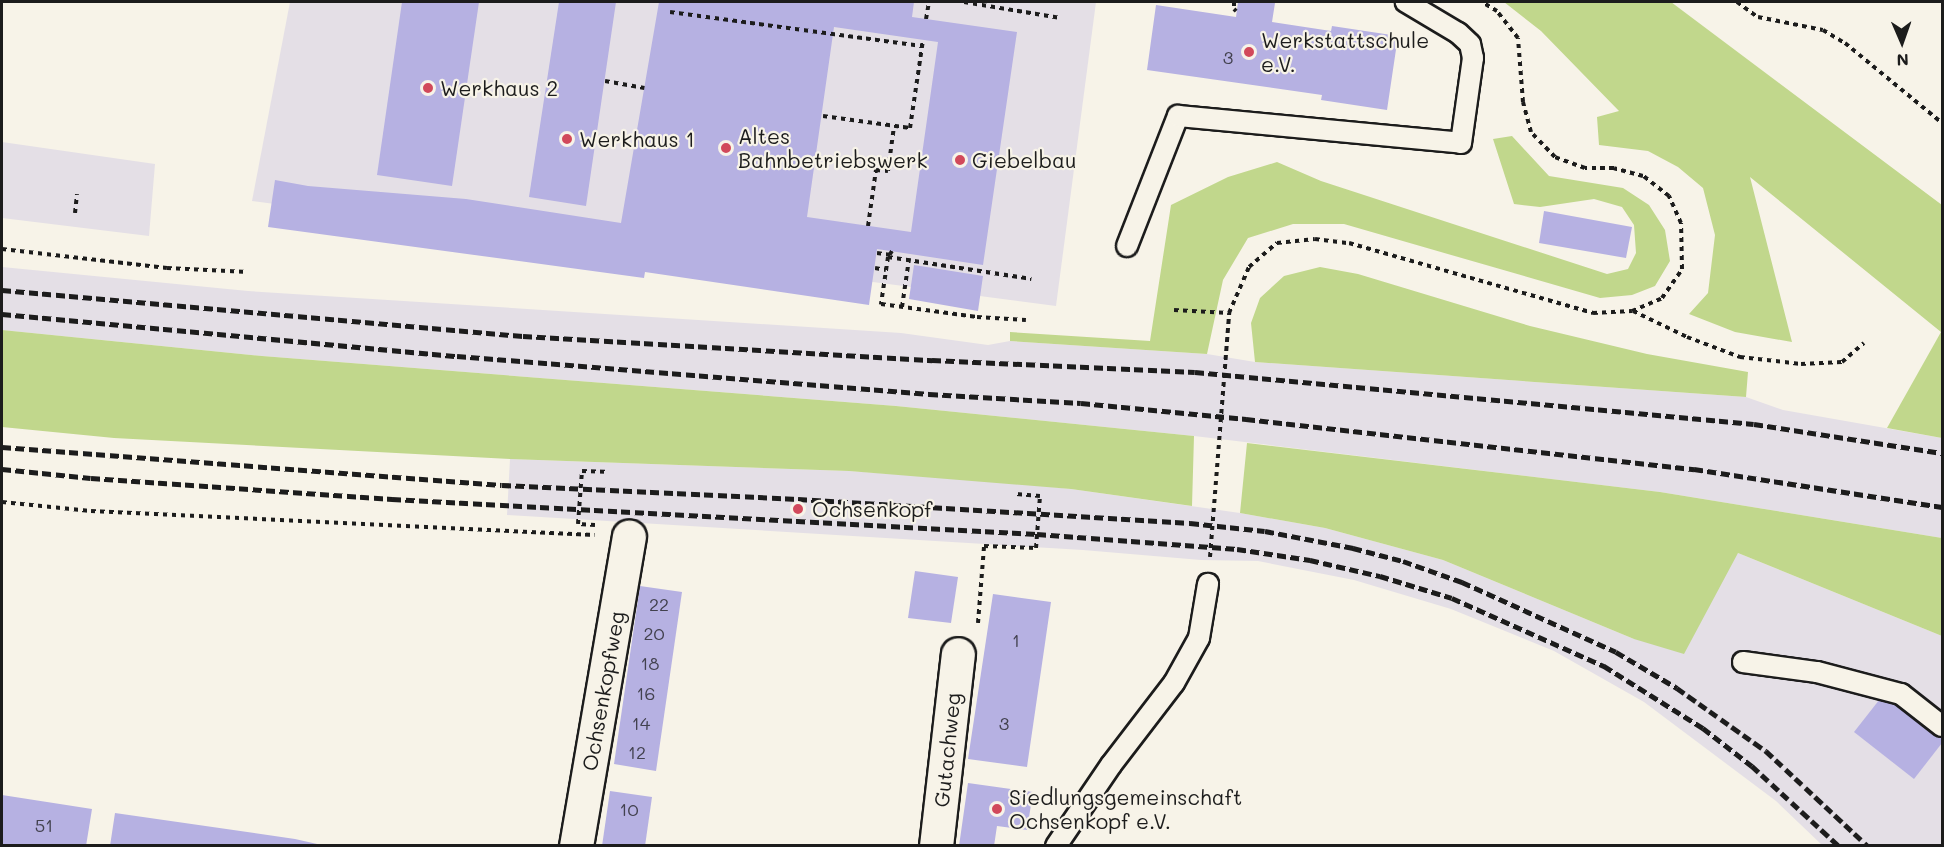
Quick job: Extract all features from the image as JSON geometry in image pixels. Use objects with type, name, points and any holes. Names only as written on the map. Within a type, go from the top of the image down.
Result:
[{"type":"street","name":"Ochsenkopfweg","points":[[576,846],[629,536]]},
{"type":"street","name":"Gutachweg","points":[[936,846],[957,654]]},
{"type":"lane","points":[[1127,246],[1178,116],[1461,143],[1473,57],[1470,44],[1458,33],[1406,2]]},
{"type":"lane","points":[[1056,846],[1111,765],[1174,683],[1198,639],[1208,584]]},
{"type":"lane","points":[[1743,662],[1817,672],[1901,693],[1942,726]]},
{"type":"path","points":[[926,19],[929,2]]},
{"type":"path","points":[[964,2],[1061,18]]},
{"type":"path","points":[[1234,2],[1236,10]]},
{"type":"path","points":[[1208,584],[1229,313],[1250,267],[1277,243],[1315,239],[1349,243],[1593,313],[1632,311],[1662,298],[1682,269],[1681,223],[1669,196],[1643,177],[1614,168],[1585,168],[1555,157],[1530,132],[1523,102],[1518,38],[1497,11],[1482,2]]},
{"type":"path","points":[[1737,2],[1758,17],[1822,30],[1845,43],[1942,123]]},
{"type":"path","points":[[669,12],[922,46]]},
{"type":"path","points":[[823,116],[910,128],[923,40]]},
{"type":"path","points":[[604,81],[644,88]]},
{"type":"path","points":[[868,226],[876,170],[888,171],[894,126]]},
{"type":"path","points":[[75,213],[77,194]]},
{"type":"path","points":[[2,249],[167,267],[248,272]]},
{"type":"path","points":[[892,251],[888,257],[881,304],[977,317],[1026,320]]},
{"type":"path","points":[[877,253],[909,258],[902,307]]},
{"type":"path","points":[[888,257],[1031,279]]},
{"type":"path","points":[[874,268],[886,270]]},
{"type":"path","points":[[1174,310],[1229,313]]},
{"type":"path","points":[[1632,311],[1687,337],[1740,357],[1801,364],[1842,362],[1864,343]]},
{"type":"path","points":[[2,502],[91,511],[629,536],[629,526],[578,524],[582,471],[605,472]]},
{"type":"path","points":[[957,654],[977,643],[984,546],[1036,548],[1040,496],[1016,494]]},
{"type":"shaded area","points":[[290,2],[1096,2],[1056,306],[252,201]]},
{"type":"shaded area","points":[[2,142],[155,164],[149,236],[2,218]]},
{"type":"shaded area","points":[[2,267],[248,291],[901,333],[988,345],[1010,341],[1207,354],[1255,362],[1746,397],[1783,410],[1942,438],[1942,538],[1660,492],[1194,436],[896,406],[262,356],[2,330]]},
{"type":"shaded area","points":[[510,459],[849,471],[995,481],[1071,489],[1240,513],[1325,528],[1443,560],[1634,639],[1738,553],[1942,636],[1942,845],[1822,845],[1776,801],[1644,702],[1554,651],[1451,609],[1354,580],[1258,561],[1201,560],[1083,550],[507,515]]},
{"type":"green space","points":[[1504,2],[1671,2],[1942,205],[1942,438],[1887,428],[1941,332],[1750,177],[1792,342],[1735,332],[1689,314],[1708,293],[1715,235],[1703,188],[1678,167],[1648,151],[1599,145],[1597,117],[1619,111],[1541,31]]},
{"type":"green space","points":[[1512,136],[1549,176],[1623,188],[1649,205],[1665,230],[1670,261],[1655,286],[1632,295],[1600,298],[1344,224],[1293,224],[1248,238],[1223,280],[1207,354],[1010,341],[1010,332],[1150,341],[1171,205],[1228,177],[1277,162],[1321,181],[1607,274],[1628,269],[1636,253],[1634,225],[1622,207],[1594,199],[1540,207],[1514,204],[1493,139]]},
{"type":"green space","points":[[1320,267],[1358,274],[1530,326],[1647,354],[1748,372],[1746,397],[1255,362],[1251,323],[1260,298],[1284,276]]},
{"type":"green space","points":[[2,330],[262,356],[896,406],[1194,436],[1192,506],[1071,489],[849,471],[510,459],[114,438],[2,427]]},
{"type":"green space","points":[[1247,443],[1660,492],[1942,538],[1942,636],[1738,553],[1684,654],[1634,639],[1443,560],[1325,528],[1240,513]]},
{"type":"building","name":"Werkhaus 2","points":[[402,2],[479,2],[452,186],[377,175]]},
{"type":"building","name":"Werkhaus 1","points":[[559,2],[616,2],[586,206],[529,197]]},
{"type":"building","name":"Altes Bahnbetriebswerk","points":[[659,2],[914,2],[912,17],[1017,32],[983,265],[877,249],[869,305],[645,272],[644,278],[268,227],[275,180],[308,186],[466,199],[621,223]],"holes":[[[834,27],[938,42],[911,232],[807,217]]]},
{"type":"building","points":[[1238,2],[1275,3],[1272,22],[1331,31],[1332,26],[1398,36],[1387,110],[1321,100],[1322,95],[1147,70],[1156,5],[1236,17]]},
{"type":"building","points":[[1544,211],[1632,227],[1626,258],[1539,243]]},
{"type":"building","points":[[914,265],[983,276],[978,311],[909,299]]},
{"type":"building","points":[[915,571],[958,577],[951,623],[908,618]]},
{"type":"building","points":[[640,586],[682,592],[656,771],[614,764]]},
{"type":"building","points":[[993,594],[1051,602],[1027,767],[968,759]]},
{"type":"building","points":[[1887,690],[1942,734],[1942,743],[1914,779],[1854,732]]},
{"type":"building","name":"Siedlungsgemeinschaft Ochsenkopf e.V.","points":[[968,783],[1033,792],[1027,830],[997,826],[994,846],[959,846]]},
{"type":"building","points":[[610,791],[652,797],[645,846],[602,846]]},
{"type":"building","points":[[2,795],[92,809],[86,846],[2,846]]},
{"type":"building","points":[[115,813],[295,839],[326,846],[110,846]]},
{"type":"railway","points":[[2,290],[523,336],[932,360],[1195,372],[1754,424],[1942,453]]},
{"type":"railway","points":[[2,314],[457,356],[929,394],[1081,403],[1246,419],[1694,469],[1942,507]]},
{"type":"railway","points":[[2,447],[502,485],[798,499],[1190,523],[1265,531],[1353,548],[1403,561],[1462,582],[1616,652],[1677,688],[1766,751],[1868,846]]},
{"type":"railway","points":[[2,469],[91,478],[392,499],[1037,534],[1237,549],[1310,560],[1380,576],[1452,598],[1604,666],[1703,728],[1752,766],[1839,846]]},
{"type":"place","name":"Werkstattschule e.V.","points":[[1249,52]]},
{"type":"place","name":"Werkhaus 2","points":[[428,88]]},
{"type":"place","name":"Werkhaus 1","points":[[567,139]]},
{"type":"place","name":"Altes Bahnbetriebswerk","points":[[726,148]]},
{"type":"place","name":"Giebelbau","points":[[960,160]]},
{"type":"place","name":"Ochsenkopf","points":[[798,509]]},
{"type":"place","name":"Siedlungsgemeinschaft Ochsenkopf e.V.","points":[[997,809]]}]
